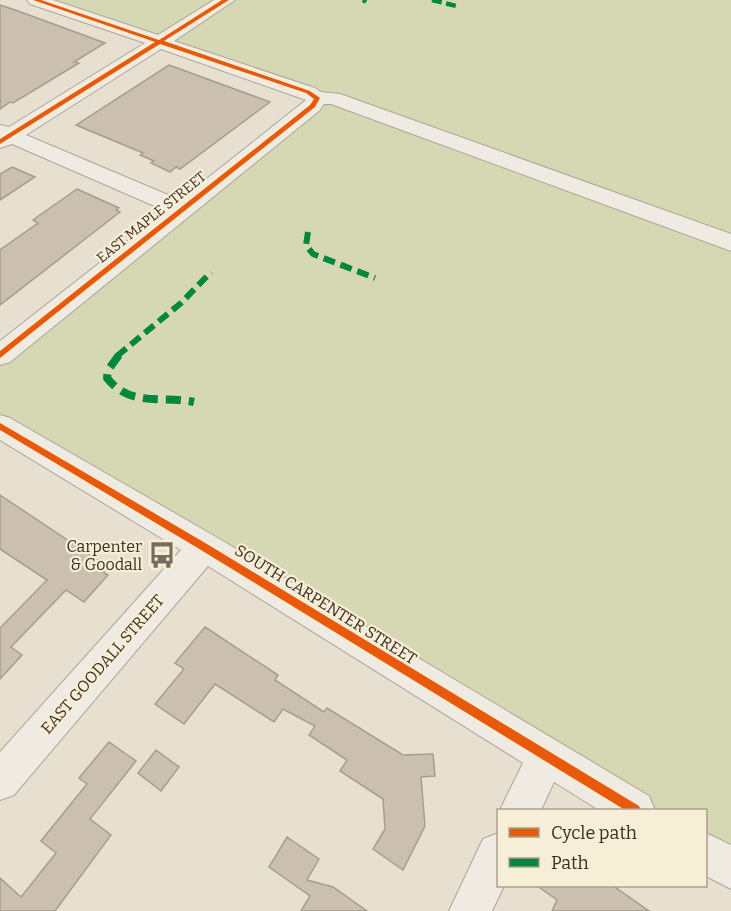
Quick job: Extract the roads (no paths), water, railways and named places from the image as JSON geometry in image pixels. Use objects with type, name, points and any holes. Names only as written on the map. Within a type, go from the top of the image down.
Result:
[{"type":"street","points":[[36,0],[308,92],[317,98],[333,98],[731,243]]},
{"type":"street","points":[[4,136],[226,0]]},
{"type":"street","name":"EAST MAPLE STREET","points":[[0,355],[313,106],[317,98]]},
{"type":"street","points":[[4,136],[182,209]]},
{"type":"street","name":"SOUTH CARPENTER STREET","points":[[0,426],[204,547],[546,758],[633,809]]},
{"type":"street","name":"EAST GOODALL STREET","points":[[0,781],[204,547]]},
{"type":"street","points":[[520,809],[546,758]]},
{"type":"street","points":[[707,854],[731,868]]},
{"type":"street","points":[[470,911],[497,856]]},
{"type":"place","name":"Carpenter & Goodall","points":[[162,555]]}]
